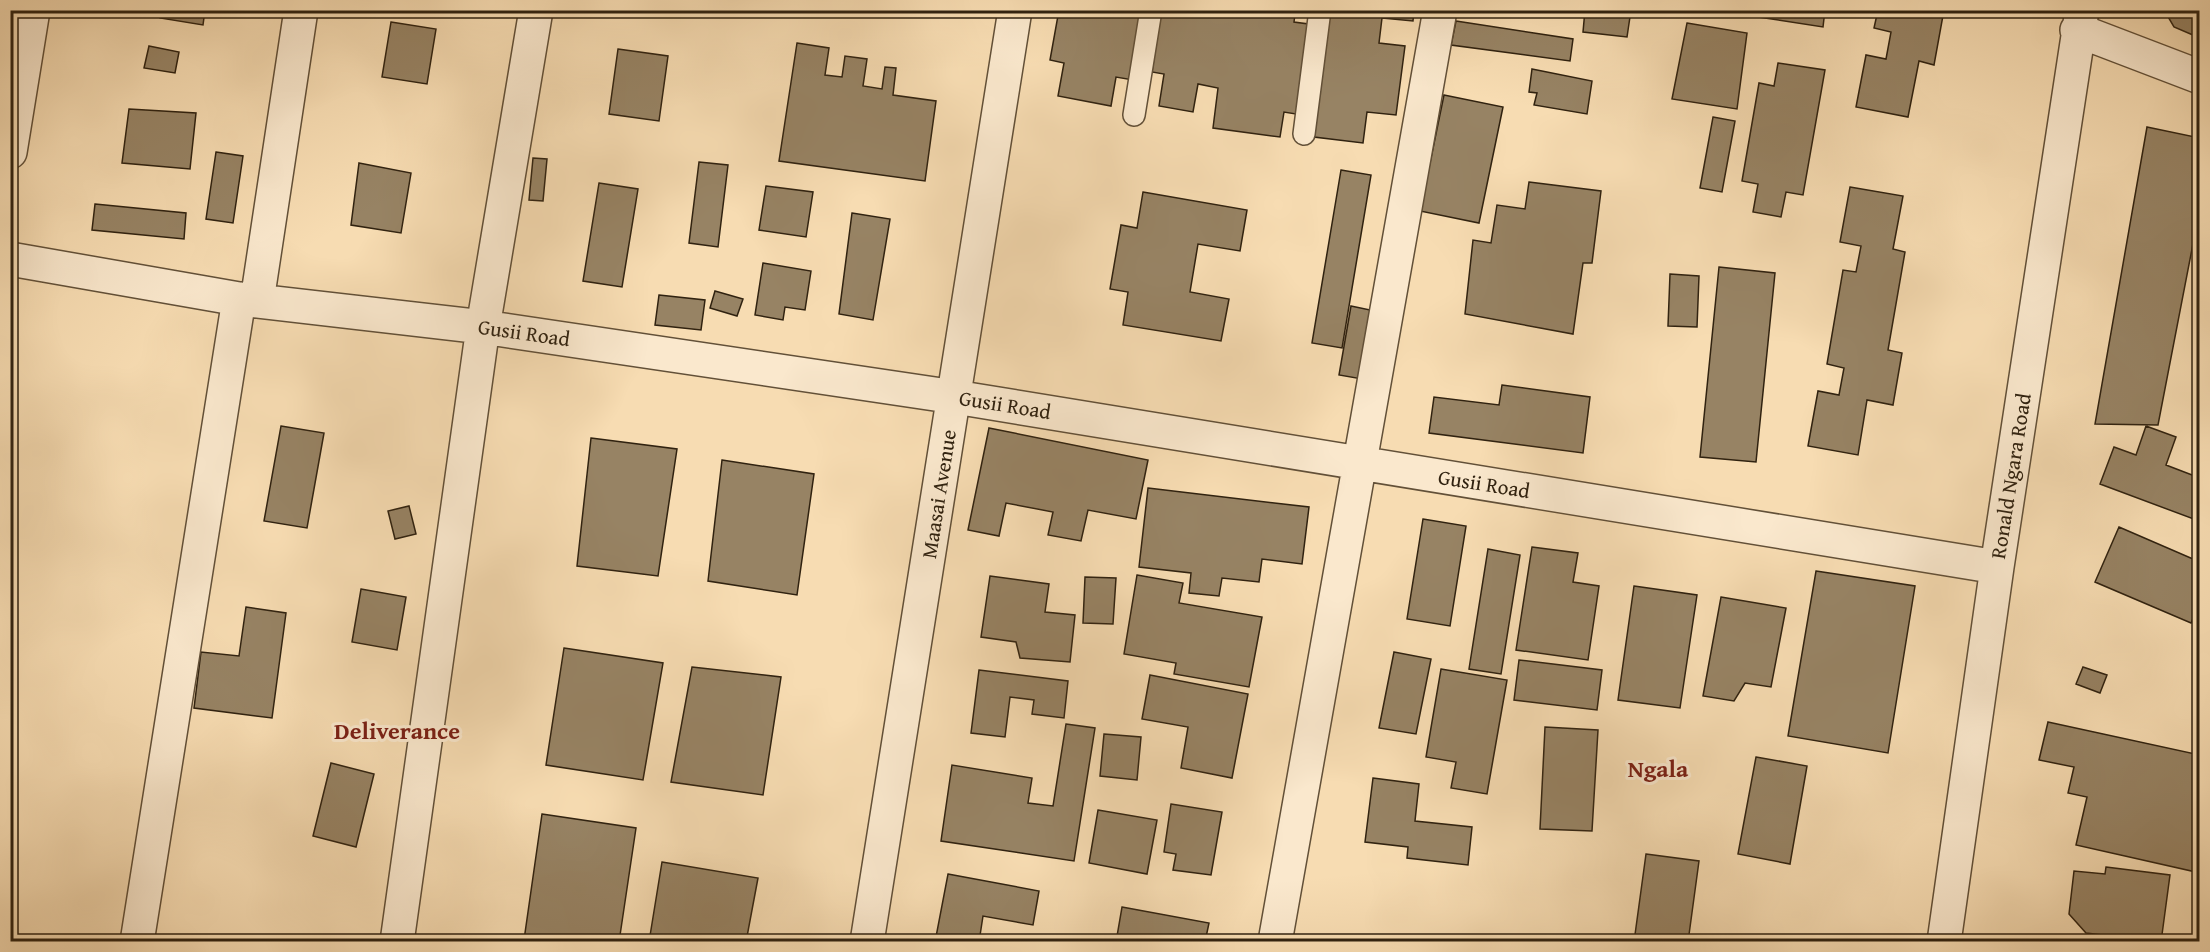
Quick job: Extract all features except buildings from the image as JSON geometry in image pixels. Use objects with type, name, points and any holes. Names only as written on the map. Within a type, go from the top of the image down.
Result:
[{"type":"street","points":[[10,152],[33,10]]},
{"type":"street","points":[[137,942],[248,300],[302,10]]},
{"type":"street","points":[[397,942],[483,327],[536,10]]},
{"type":"street","name":"Maasai Avenue","points":[[867,942],[1015,10]]},
{"type":"street","points":[[1275,942],[1440,10]]},
{"type":"street","points":[[2080,20],[2199,76]]},
{"type":"street","name":"Ronald Ngara Road","points":[[1944,942],[1997,567],[2080,20]]},
{"type":"street","name":"Gusii Road","points":[[10,259],[248,300],[483,327],[955,397],[1997,567]]},
{"type":"lane","points":[[1134,115],[1151,10]]},
{"type":"lane","points":[[1304,134],[1320,10]]},
{"type":"district","name":"Deliverance","points":[[397,731]]},
{"type":"district","name":"Ngala","points":[[1658,769]]}]
